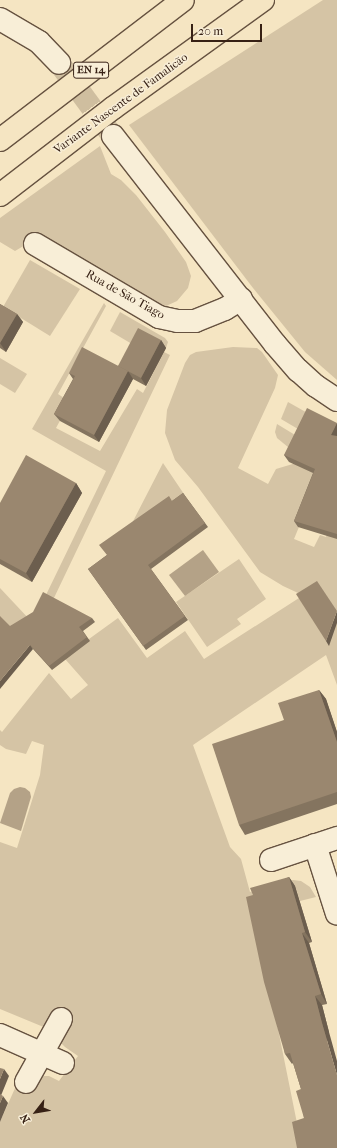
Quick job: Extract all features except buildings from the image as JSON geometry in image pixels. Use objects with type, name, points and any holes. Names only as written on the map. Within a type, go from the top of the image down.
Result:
[{"type":"highway","name":"EN 14","points":[[0,140],[183,0]]},
{"type":"highway","name":"Variante Nascente de Famalicão","points":[[0,195],[113,108],[263,0]]},
{"type":"street","points":[[0,19],[39,42],[58,63]]},
{"type":"street","points":[[113,136],[275,344],[298,370],[316,386],[337,400]]},
{"type":"street","name":"Rua de São Tiago","points":[[35,244],[159,317],[178,321],[194,321],[212,315],[241,299]]},
{"type":"street","points":[[271,860],[337,838]]},
{"type":"street","points":[[315,846],[337,914]]},
{"type":"street","points":[[26,1082],[61,1019]]},
{"type":"street","points":[[0,1035],[63,1063]]},
{"type":"shaded area","points":[[323,0],[337,0],[337,380],[305,352],[253,288],[129,125]]},
{"type":"shaded area","points":[[100,146],[111,174],[121,180],[136,195],[186,262],[191,276],[188,288],[177,301],[166,306],[151,300],[42,235],[15,251],[0,242],[0,218]]},
{"type":"shaded area","points":[[30,260],[80,289],[50,336],[3,307]]},
{"type":"shaded area","points":[[104,303],[106,306],[58,394],[70,402],[56,428],[100,451],[137,389],[143,393],[164,352],[170,355],[53,600],[45,597],[106,471],[32,429]]},
{"type":"shaded area","points":[[120,312],[165,338],[168,342],[166,348],[137,347],[110,331]]},
{"type":"shaded area","points":[[233,347],[257,348],[262,352],[278,375],[275,388],[238,468],[268,484],[276,469],[296,463],[320,476],[294,539],[314,547],[320,535],[326,537],[337,501],[337,611],[283,586],[260,572],[198,487],[175,460],[165,433],[167,410],[185,363],[190,355],[196,352]]},
{"type":"shaded area","points":[[0,358],[27,374],[15,393],[0,384]]},
{"type":"shaded area","points":[[288,402],[311,415],[303,432],[281,419]]},
{"type":"shaded area","points":[[277,424],[300,438],[294,452],[277,438],[275,432]]},
{"type":"shaded area","points":[[163,463],[186,497],[175,505],[171,500],[128,531]]},
{"type":"shaded area","points":[[203,550],[219,572],[185,596],[169,575]]},
{"type":"shaded area","points":[[239,559],[266,599],[237,619],[241,624],[207,647],[176,602]]},
{"type":"shaded area","points":[[0,588],[30,620],[0,638]]},
{"type":"shaded area","points":[[299,598],[337,623],[337,685],[326,655],[193,745],[230,847],[241,859],[250,892],[293,880],[301,881],[310,887],[316,897],[300,901],[295,886],[276,1019],[302,1148],[0,1148],[0,1122],[16,1086],[32,1091],[43,1076],[49,1076],[59,1081],[78,1056],[65,1047],[46,1028],[0,1009],[0,842],[17,848],[40,775],[44,745],[32,741],[26,754],[6,749],[0,745],[0,730],[2,732],[49,673],[71,699],[88,685],[58,651],[89,639],[118,618],[147,658],[185,631],[204,659]]},
{"type":"shaded area","points":[[20,787],[25,788],[30,792],[31,797],[21,831],[0,823],[10,793],[14,789]]},
{"type":"tunnel","points":[[59,63],[111,134]]}]
